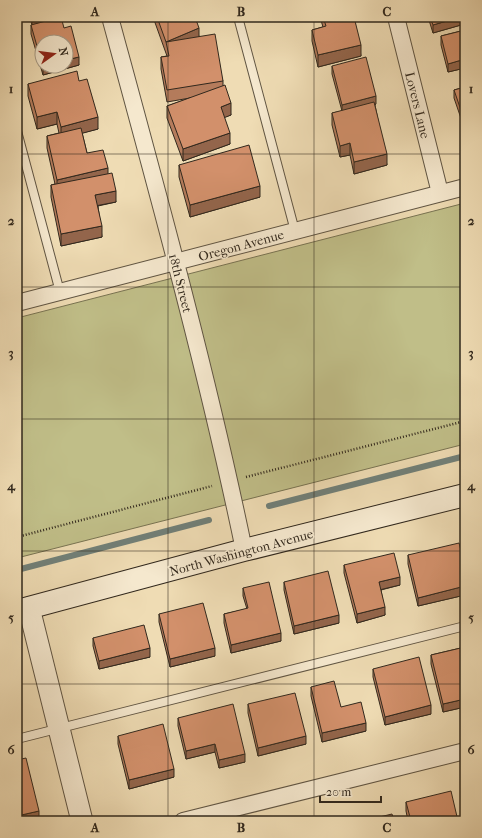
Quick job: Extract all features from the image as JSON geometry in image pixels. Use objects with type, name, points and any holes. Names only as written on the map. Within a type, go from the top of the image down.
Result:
[{"type":"main road","name":"North Washington Avenue","points":[[23,610],[244,550],[465,495]]},
{"type":"street","name":"18th Street","points":[[110,17],[176,262],[230,482],[244,550]]},
{"type":"street","name":"Lovers Lane","points":[[396,17],[440,193]]},
{"type":"street","name":"Oregon Avenue","points":[[17,303],[465,187]]},
{"type":"street","points":[[23,610],[59,728],[82,821]]},
{"type":"street","points":[[183,821],[465,751]]},
{"type":"lane","points":[[238,17],[295,231]]},
{"type":"lane","points":[[17,130],[60,292]]},
{"type":"lane","points":[[17,739],[465,626]]},
{"type":"shaded area","points":[[465,203],[465,444],[17,558],[17,318]]},
{"type":"building","points":[[61,17],[64,28],[71,26],[73,34],[34,34],[34,36],[31,25]]},
{"type":"building","points":[[157,17],[195,17],[199,28],[166,42]]},
{"type":"building","points":[[323,17],[354,17],[361,45],[318,55],[312,30],[326,26]]},
{"type":"building","points":[[430,17],[460,17],[433,25]]},
{"type":"building","points":[[465,30],[465,59],[448,64],[441,36]]},
{"type":"building","points":[[215,34],[223,81],[167,90],[161,57],[169,56],[166,42]]},
{"type":"building","points":[[74,38],[79,57],[74,58]]},
{"type":"building","points":[[366,57],[376,96],[342,105],[332,66]]},
{"type":"building","points":[[77,71],[79,81],[87,79],[98,117],[61,127],[57,112],[37,117],[28,84],[66,74],[74,74],[74,72]]},
{"type":"building","points":[[225,85],[231,103],[221,107],[230,133],[183,149],[167,106]]},
{"type":"building","points":[[465,87],[465,122],[454,90]]},
{"type":"building","points":[[374,102],[387,154],[354,162],[350,143],[340,146],[332,113]]},
{"type":"building","points":[[81,128],[87,153],[103,150],[108,168],[57,180],[47,136]]},
{"type":"building","points":[[249,145],[260,186],[190,205],[179,165]]},
{"type":"building","points":[[112,173],[116,191],[95,195],[102,226],[61,234],[51,185]]},
{"type":"building","points":[[459,543],[465,565],[465,586],[418,598],[408,555]]},
{"type":"building","points":[[394,553],[400,577],[379,582],[385,607],[357,614],[344,565]]},
{"type":"building","points":[[328,571],[339,615],[294,626],[284,582]]},
{"type":"building","points":[[269,582],[281,633],[231,645],[224,614],[248,608],[243,588]]},
{"type":"building","points":[[203,603],[215,648],[170,659],[159,614]]},
{"type":"building","points":[[144,625],[150,648],[99,661],[93,638]]},
{"type":"building","points":[[465,647],[465,699],[443,704],[431,655]]},
{"type":"building","points":[[419,657],[431,705],[385,717],[373,669]]},
{"type":"building","points":[[334,681],[341,707],[361,702],[366,723],[322,733],[311,687]]},
{"type":"building","points":[[295,693],[306,736],[258,748],[248,704]]},
{"type":"building","points":[[233,704],[245,754],[219,760],[215,744],[186,751],[178,718]]},
{"type":"building","points":[[163,724],[174,769],[129,780],[118,736]]},
{"type":"building","points":[[26,758],[39,811],[17,816],[17,760]]},
{"type":"building","points":[[451,791],[458,821],[434,821],[433,819],[411,821],[406,802]]},
{"type":"building","points":[[392,814],[394,821],[363,821]]},
{"type":"waterway","points":[[269,506],[465,456]]},
{"type":"waterway","points":[[17,570],[209,520]]}]
